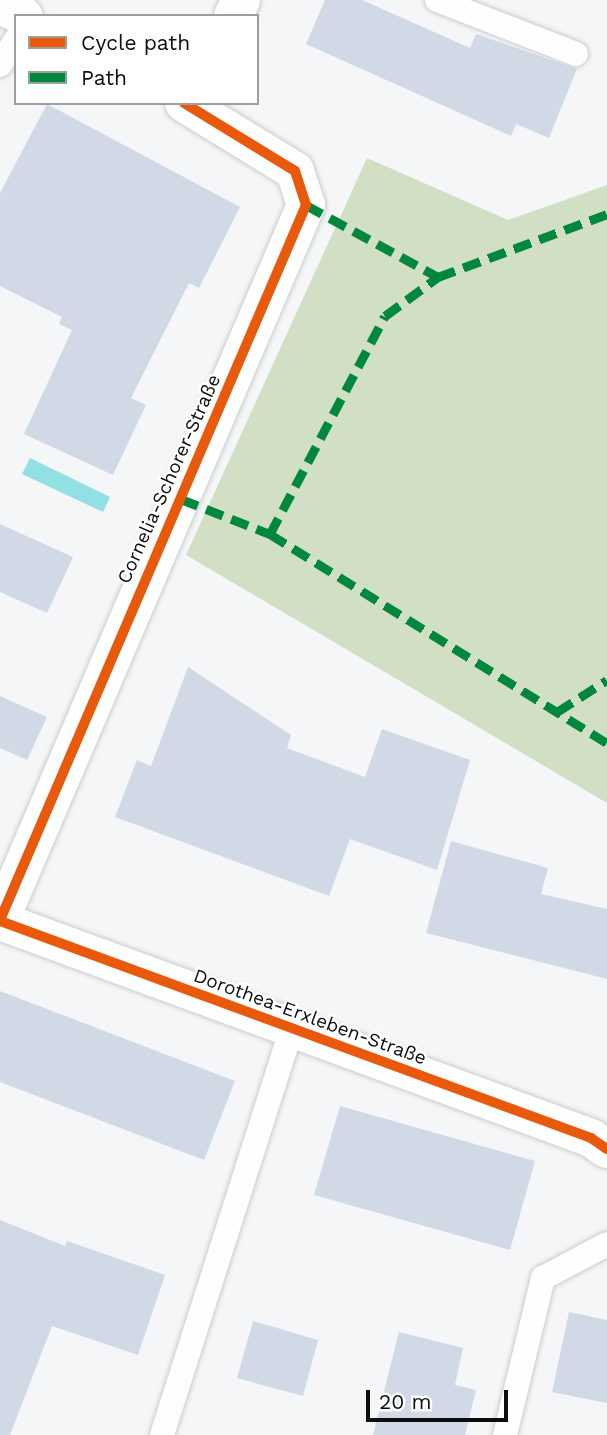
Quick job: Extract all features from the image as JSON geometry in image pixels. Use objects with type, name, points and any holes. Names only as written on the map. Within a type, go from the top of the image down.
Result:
[{"type":"street","points":[[0,5],[20,14]]},
{"type":"street","name":"Cornelia-Schorer-Straße","points":[[0,921],[306,205],[295,171],[189,105]]},
{"type":"street","name":"Dorothea-Erxleben-Straße","points":[[0,921],[591,1138],[607,1149]]},
{"type":"lane","points":[[437,0],[576,54]]},
{"type":"lane","points":[[0,65],[14,42]]},
{"type":"lane","points":[[162,1435],[291,1030]]},
{"type":"lane","points":[[505,1435],[543,1278],[607,1244]]},
{"type":"green space","points":[[367,158],[508,220],[607,185],[607,803],[186,555]]},
{"type":"water","points":[[30,458],[110,497],[103,512],[22,474]]},
{"type":"building","points":[[325,0],[362,0],[470,48],[476,34],[577,69],[549,138],[516,124],[511,136],[306,44]]},
{"type":"building","points":[[49,105],[240,207],[199,288],[189,283],[131,398],[146,405],[113,475],[24,434],[72,330],[59,324],[62,317],[0,286],[0,193]]},
{"type":"building","points":[[0,524],[73,557],[47,613],[0,592]]},
{"type":"building","points":[[188,667],[291,735],[287,748],[365,777],[382,729],[470,760],[437,870],[350,839],[329,896],[115,817],[137,760],[151,766]]},
{"type":"building","points":[[0,696],[47,717],[27,760],[0,748]]},
{"type":"building","points":[[451,841],[548,868],[541,894],[607,909],[607,979],[426,933]]},
{"type":"building","points":[[0,991],[235,1081],[204,1160],[0,1082]]},
{"type":"building","points":[[340,1106],[535,1161],[510,1250],[314,1195]]},
{"type":"building","points":[[0,1220],[65,1246],[67,1241],[165,1275],[138,1355],[52,1326],[10,1435],[0,1435]]},
{"type":"building","points":[[569,1312],[607,1320],[607,1403],[552,1392]]},
{"type":"building","points":[[253,1321],[318,1340],[303,1396],[237,1378]]},
{"type":"building","points":[[399,1332],[463,1348],[455,1385],[476,1390],[465,1435],[373,1435]]},
{"type":"marked path","points":[[306,205],[438,277]]},
{"type":"marked path","points":[[270,534],[385,316],[438,277],[607,214]]},
{"type":"marked path","points":[[181,499],[270,534],[607,743]]},
{"type":"marked path","points":[[557,712],[607,680]]},
{"type":"cycle path","points":[[0,920],[306,205],[295,171],[187,105]]},
{"type":"cycle path","points":[[0,921],[591,1138],[607,1149]]}]
